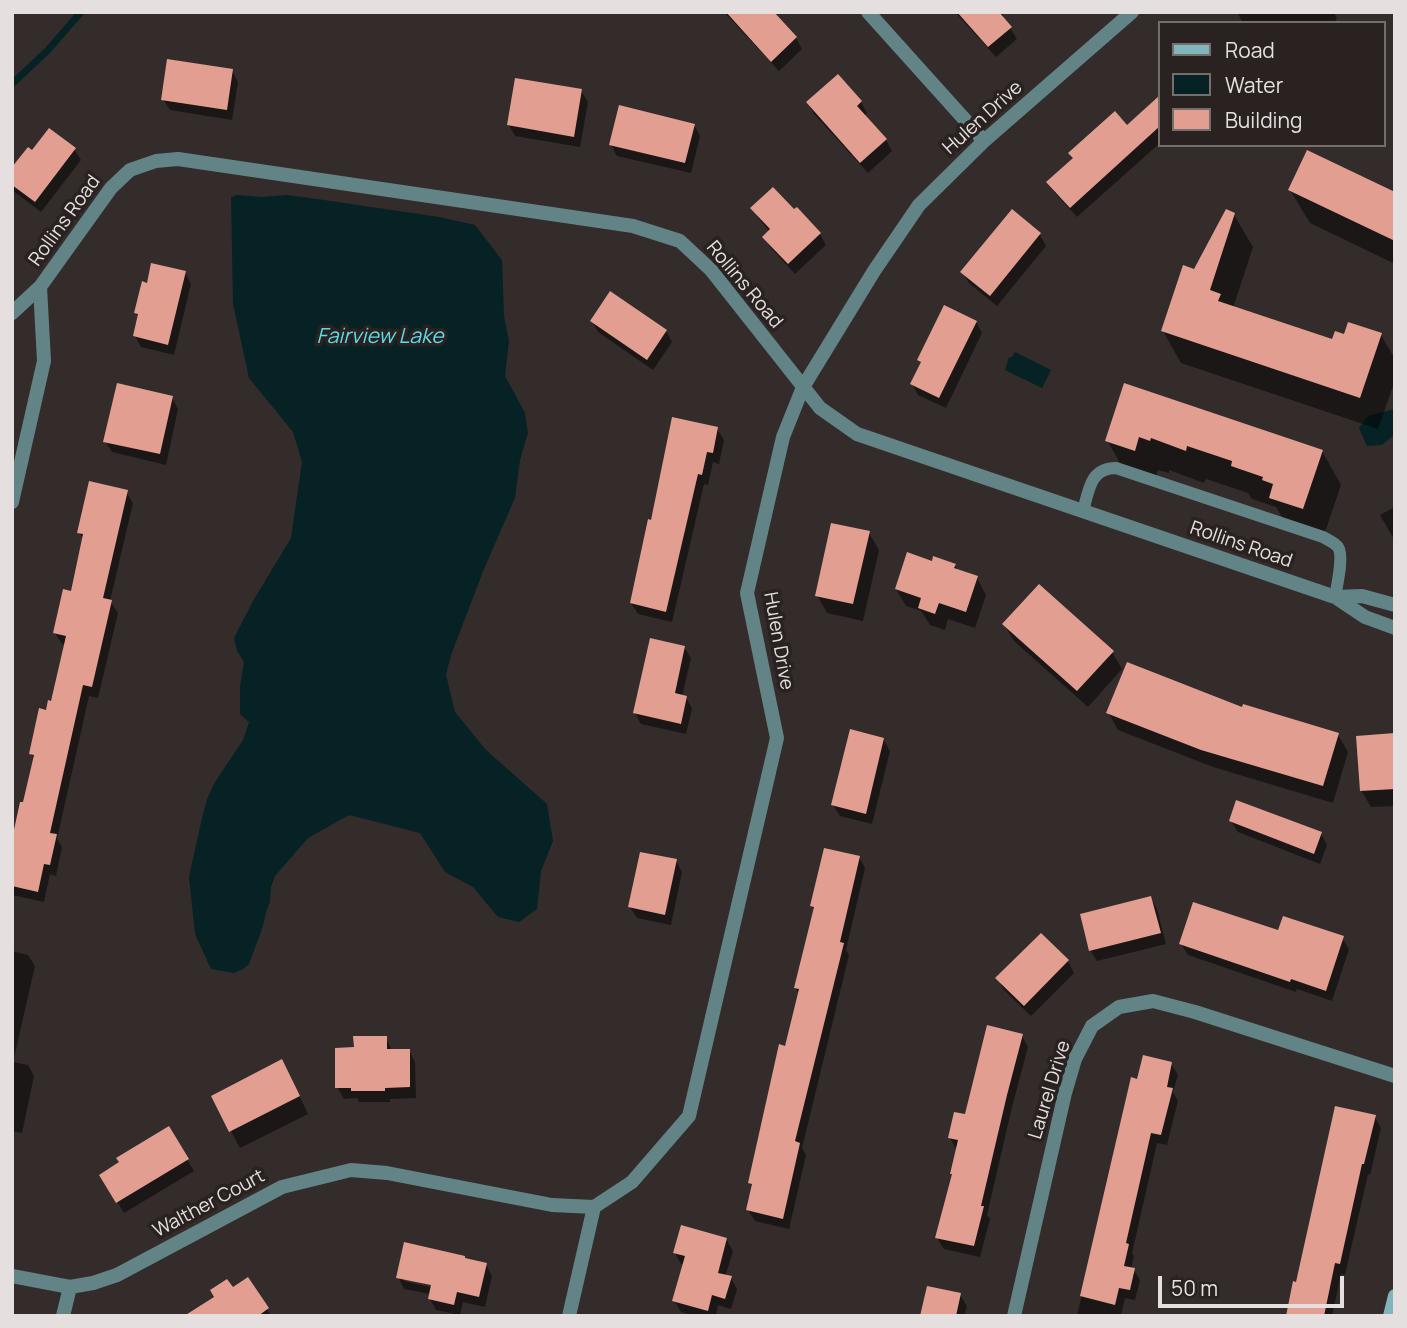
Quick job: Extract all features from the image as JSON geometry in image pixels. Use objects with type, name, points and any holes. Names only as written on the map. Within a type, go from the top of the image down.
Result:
[{"type":"street","points":[[868,12],[984,141]]},
{"type":"street","name":"Hulen Drive","points":[[594,1207],[632,1181],[689,1116],[777,738],[747,593],[783,437],[803,387],[874,271],[919,205],[984,141],[1132,12]]},
{"type":"street","name":"Rollins Road","points":[[12,313],[40,287],[111,188],[130,170],[156,161],[178,159],[633,226],[680,241],[710,270],[820,408],[857,434],[1335,597],[1365,617],[1395,628]]},
{"type":"street","points":[[12,502],[44,361],[40,287]]},
{"type":"street","name":"Rollins Road","points":[[1335,597],[1362,596],[1395,605]]},
{"type":"street","name":"Laurel Drive","points":[[1014,1316],[1075,1059],[1092,1026],[1119,1007],[1153,1001],[1395,1076]]},
{"type":"street","name":"Walther Court","points":[[12,1276],[70,1287],[93,1283],[117,1275],[282,1187],[351,1170],[387,1173],[552,1205],[594,1207]]},
{"type":"street","points":[[569,1316],[594,1207]]},
{"type":"street","points":[[63,1316],[70,1287]]},
{"type":"street","points":[[1390,1316],[1395,1296]]},
{"type":"lane","points":[[1083,511],[1095,476],[1107,468],[1116,468],[1323,537],[1339,548],[1335,597]]},
{"type":"water","name":"Fairview Lake","points":[[287,195],[439,217],[475,225],[502,260],[504,316],[509,341],[505,376],[525,413],[528,433],[520,460],[515,498],[484,569],[446,675],[455,712],[486,750],[547,804],[553,841],[541,871],[537,909],[519,922],[498,917],[473,887],[445,872],[420,833],[349,815],[308,838],[275,876],[262,929],[249,964],[243,969],[234,973],[211,969],[195,934],[189,877],[202,818],[215,782],[243,740],[249,722],[240,714],[240,686],[244,662],[237,651],[234,638],[291,538],[302,462],[293,432],[249,378],[233,304],[231,197]]},
{"type":"water","points":[[1015,352],[1051,370],[1042,388],[1005,370],[1009,357]]},
{"type":"water","points":[[1395,409],[1395,434],[1382,445],[1367,446],[1359,428],[1368,416]]},
{"type":"building","points":[[726,12],[774,12],[797,37],[771,62]]},
{"type":"building","points":[[957,12],[999,12],[1012,27],[988,47]]},
{"type":"building","points":[[167,59],[233,69],[227,110],[161,100]]},
{"type":"building","points":[[838,74],[862,101],[857,106],[887,139],[860,163],[806,102]]},
{"type":"building","points":[[515,78],[582,89],[574,137],[507,125]]},
{"type":"building","points":[[1158,97],[1158,128],[1070,208],[1046,182],[1073,158],[1068,153],[1115,111],[1127,125]]},
{"type":"building","points":[[619,105],[695,124],[685,163],[609,145]]},
{"type":"building","points":[[49,128],[76,148],[35,202],[12,185],[12,167],[28,147],[32,150]]},
{"type":"building","points":[[1307,150],[1395,192],[1395,241],[1288,190]]},
{"type":"building","points":[[773,187],[794,209],[797,207],[821,233],[788,264],[762,237],[770,229],[750,208]]},
{"type":"building","points":[[1012,209],[1041,233],[990,296],[960,272]]},
{"type":"building","points":[[1226,209],[1235,213],[1210,290],[1221,294],[1218,301],[1332,339],[1335,331],[1344,334],[1348,322],[1382,333],[1360,398],[1161,331],[1183,265],[1194,269]]},
{"type":"building","points":[[151,263],[186,271],[168,345],[133,336],[138,314],[134,313],[142,281],[147,283]]},
{"type":"building","points":[[610,291],[667,330],[647,360],[590,321]]},
{"type":"building","points":[[944,305],[977,321],[939,398],[910,384],[921,362],[917,360]]},
{"type":"building","points":[[117,383],[173,396],[160,454],[103,442]]},
{"type":"building","points":[[1124,383],[1323,450],[1303,509],[1269,498],[1273,484],[1262,480],[1263,477],[1231,466],[1232,461],[1187,446],[1186,451],[1151,438],[1150,441],[1139,437],[1135,451],[1105,441]]},
{"type":"building","points":[[672,417],[718,427],[713,453],[707,452],[702,475],[698,474],[666,612],[630,603],[648,519],[651,520]]},
{"type":"building","points":[[89,481],[128,490],[103,598],[112,600],[92,687],[83,685],[50,833],[57,834],[50,865],[44,864],[38,892],[12,886],[12,839],[34,755],[29,754],[39,708],[46,710],[48,700],[51,701],[66,636],[53,633],[63,589],[71,591],[83,534],[77,533]]},
{"type":"building","points":[[831,523],[870,531],[853,604],[815,596]]},
{"type":"building","points":[[907,552],[932,561],[933,556],[956,564],[954,568],[978,576],[966,612],[939,603],[935,614],[918,608],[921,598],[895,589]]},
{"type":"building","points":[[1039,584],[1114,651],[1077,691],[1002,624]]},
{"type":"building","points":[[650,638],[685,646],[675,693],[687,696],[681,724],[633,713]]},
{"type":"building","points":[[1127,662],[1242,707],[1243,704],[1339,733],[1323,786],[1201,750],[1106,713]]},
{"type":"building","points":[[850,729],[884,738],[866,814],[831,805]]},
{"type":"building","points":[[1395,733],[1395,789],[1360,791],[1356,736]]},
{"type":"building","points":[[1236,800],[1322,832],[1314,854],[1229,821]]},
{"type":"building","points":[[824,848],[860,856],[840,942],[844,943],[795,1141],[800,1143],[783,1219],[746,1210],[752,1184],[748,1183],[779,1044],[785,1046],[799,989],[794,988],[814,907],[810,906]]},
{"type":"building","points":[[640,852],[677,859],[665,915],[628,907]]},
{"type":"building","points":[[1151,896],[1161,933],[1089,951],[1080,914]]},
{"type":"building","points":[[1193,902],[1278,930],[1283,916],[1344,936],[1326,991],[1291,979],[1290,982],[1179,944]]},
{"type":"building","points":[[1041,933],[1069,960],[1024,1006],[995,978]]},
{"type":"building","points":[[987,1025],[1023,1034],[981,1206],[984,1206],[974,1246],[935,1238],[958,1140],[948,1138],[954,1112],[965,1114]]},
{"type":"building","points":[[353,1036],[387,1036],[387,1049],[410,1049],[410,1087],[385,1088],[385,1091],[335,1088],[335,1048],[354,1047]]},
{"type":"building","points":[[1143,1055],[1172,1062],[1167,1087],[1173,1088],[1161,1135],[1151,1133],[1126,1243],[1129,1244],[1124,1266],[1135,1268],[1130,1290],[1119,1288],[1115,1305],[1080,1296],[1131,1077],[1137,1079]]},
{"type":"building","points":[[282,1059],[300,1096],[229,1132],[211,1096]]},
{"type":"building","points":[[1335,1106],[1376,1115],[1362,1164],[1340,1264],[1335,1263],[1324,1316],[1286,1316],[1293,1281],[1296,1282]]},
{"type":"building","points":[[169,1126],[189,1159],[116,1203],[99,1175],[119,1162],[116,1158]]},
{"type":"building","points":[[681,1225],[727,1238],[718,1273],[732,1276],[725,1299],[712,1295],[708,1311],[672,1301],[685,1256],[673,1253]]},
{"type":"building","points":[[404,1242],[487,1263],[479,1297],[457,1292],[454,1305],[428,1299],[431,1285],[396,1278]]},
{"type":"building","points":[[248,1277],[269,1308],[258,1316],[184,1316],[214,1297],[210,1290],[227,1279],[233,1287]]},
{"type":"building","points":[[927,1286],[961,1293],[956,1316],[920,1316]]},
{"type":"waterway","points":[[12,84],[48,50],[81,12]]}]
